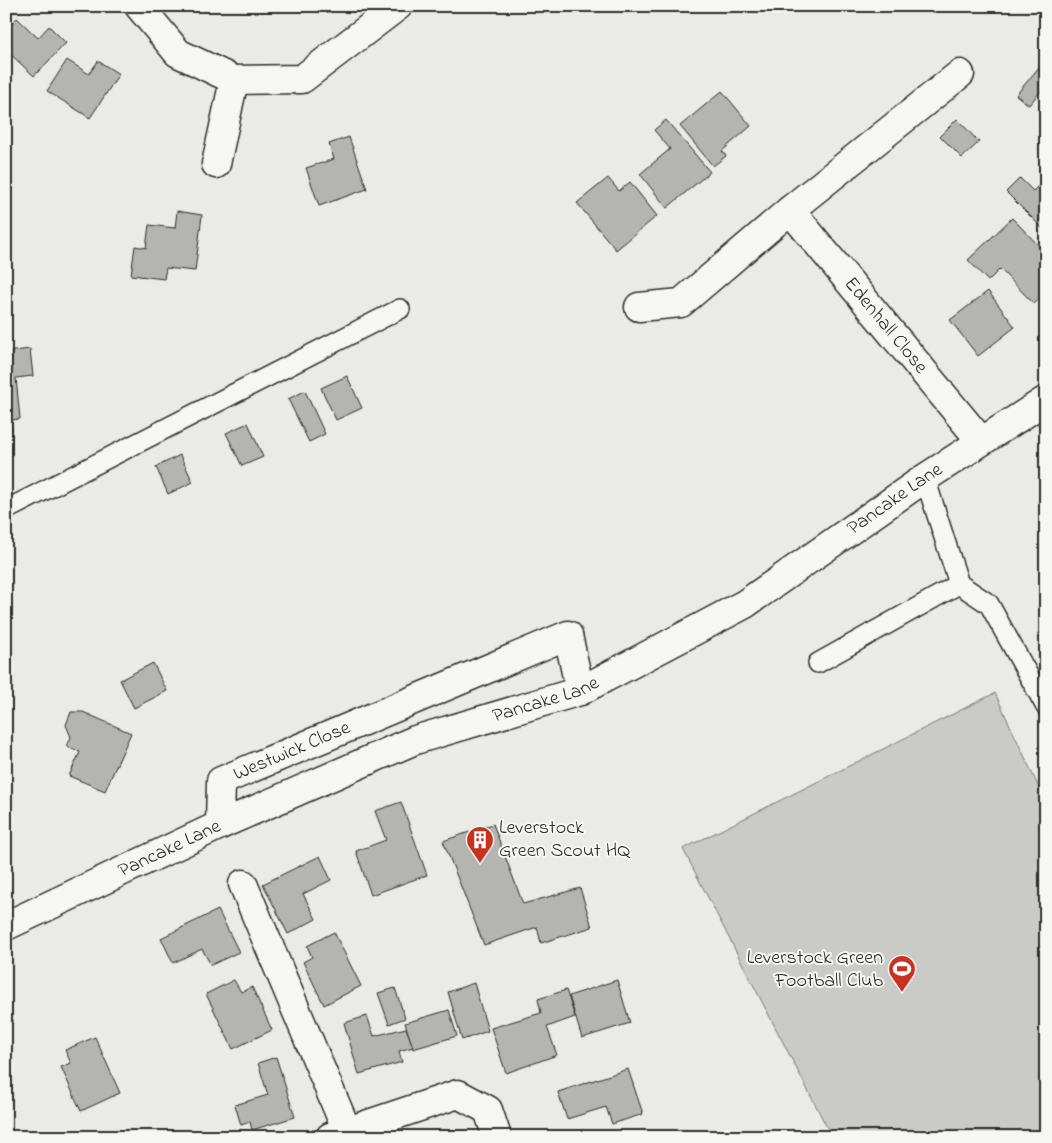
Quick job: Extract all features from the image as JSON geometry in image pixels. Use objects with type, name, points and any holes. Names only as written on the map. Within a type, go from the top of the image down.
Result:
[{"type":"street","points":[[139,6],[178,53],[234,80],[302,79],[398,6]]},
{"type":"street","points":[[639,307],[681,304],[790,210],[960,74]]},
{"type":"street","points":[[216,164],[234,80]]},
{"type":"street","name":"Edenhall Close","points":[[790,210],[981,441]]},
{"type":"street","name":"Pancake Lane","points":[[6,926],[220,825],[415,740],[580,690],[745,604],[925,478],[1046,400]]},
{"type":"street","name":"Westwick Close","points":[[220,825],[221,781],[568,635],[580,690]]},
{"type":"street","points":[[405,704],[415,740]]},
{"type":"street","points":[[242,884],[339,1134],[458,1094],[488,1110],[497,1137]]},
{"type":"lane","points":[[6,510],[400,310]]},
{"type":"lane","points":[[925,478],[958,584],[989,604],[1046,707]]},
{"type":"lane","points":[[818,663],[958,584]]},
{"type":"shaded area","name":"Leverstock Green Football Club","points":[[995,693],[1046,803],[1046,1137],[832,1137],[683,849]]},
{"type":"building","points":[[17,18],[38,38],[49,26],[66,43],[34,76],[6,50],[6,29]]},
{"type":"building","points":[[67,60],[89,74],[98,61],[119,74],[90,118],[47,91]]},
{"type":"building","points":[[1040,66],[1046,71],[1046,85],[1029,105],[1016,95]]},
{"type":"building","points":[[722,91],[751,126],[722,151],[726,156],[713,166],[680,126]]},
{"type":"building","points":[[957,119],[979,142],[962,158],[940,136]]},
{"type":"building","points":[[666,120],[710,172],[667,208],[640,174],[670,149],[654,130]]},
{"type":"building","points":[[349,137],[367,189],[319,206],[306,168],[334,159],[329,144]]},
{"type":"building","points":[[608,178],[619,191],[630,182],[657,216],[616,250],[577,203]]},
{"type":"building","points":[[1020,178],[1033,191],[1046,178],[1046,232],[1006,192]]},
{"type":"building","points":[[177,211],[202,215],[195,271],[166,268],[164,279],[131,275],[135,246],[146,248],[149,225],[175,228]]},
{"type":"building","points":[[1012,218],[1046,253],[1046,293],[1034,304],[1000,269],[988,281],[968,260]]},
{"type":"building","points":[[988,291],[1015,327],[978,356],[950,320]]},
{"type":"building","points":[[30,349],[33,376],[16,378],[20,419],[11,420],[12,431],[6,431],[6,352]]},
{"type":"building","points":[[347,376],[362,408],[336,420],[321,388]]},
{"type":"building","points":[[305,391],[325,434],[309,442],[288,399]]},
{"type":"building","points":[[248,423],[263,457],[242,466],[226,433]]},
{"type":"building","points":[[180,455],[193,482],[168,494],[156,467]]},
{"type":"building","points":[[153,663],[167,691],[134,708],[120,680]]},
{"type":"building","points":[[71,712],[83,712],[131,733],[105,791],[69,776],[80,752],[67,746],[71,737],[66,725]]},
{"type":"building","points":[[401,802],[427,875],[371,895],[356,851],[386,840],[375,811]]},
{"type":"building","name":"Leverstock Green Scout HQ","points":[[493,824],[523,904],[580,888],[592,927],[541,943],[537,927],[484,945],[443,841]]},
{"type":"building","points":[[320,856],[331,880],[303,894],[316,919],[288,934],[263,884]]},
{"type":"building","points":[[218,910],[239,952],[211,965],[202,949],[173,963],[161,938]]},
{"type":"building","points":[[334,932],[361,986],[324,1005],[303,962],[312,957],[307,946]]},
{"type":"building","points":[[234,980],[241,992],[252,987],[272,1030],[233,1049],[206,994]]},
{"type":"building","points":[[617,980],[630,1023],[582,1038],[569,996]]},
{"type":"building","points":[[474,983],[488,1031],[462,1040],[448,992]]},
{"type":"building","points":[[395,988],[405,1018],[389,1024],[378,993]]},
{"type":"building","points":[[566,990],[575,1017],[547,1027],[557,1055],[506,1073],[491,1028],[541,1013],[538,999]]},
{"type":"building","points":[[449,1010],[457,1036],[413,1049],[405,1023]]},
{"type":"building","points":[[367,1016],[374,1036],[406,1028],[413,1047],[399,1051],[402,1062],[359,1074],[344,1023]]},
{"type":"building","points":[[95,1037],[120,1093],[81,1111],[61,1067],[71,1063],[65,1050]]},
{"type":"building","points":[[276,1057],[295,1117],[252,1130],[250,1122],[241,1125],[235,1105],[268,1095],[258,1063]]},
{"type":"building","points":[[628,1069],[643,1114],[612,1124],[606,1107],[567,1119],[558,1092]]},
{"type":"place","name":"Leverstock Green Scout HQ","points":[[480,864]]},
{"type":"place","name":"Leverstock Green Football Club","points":[[902,993]]}]
